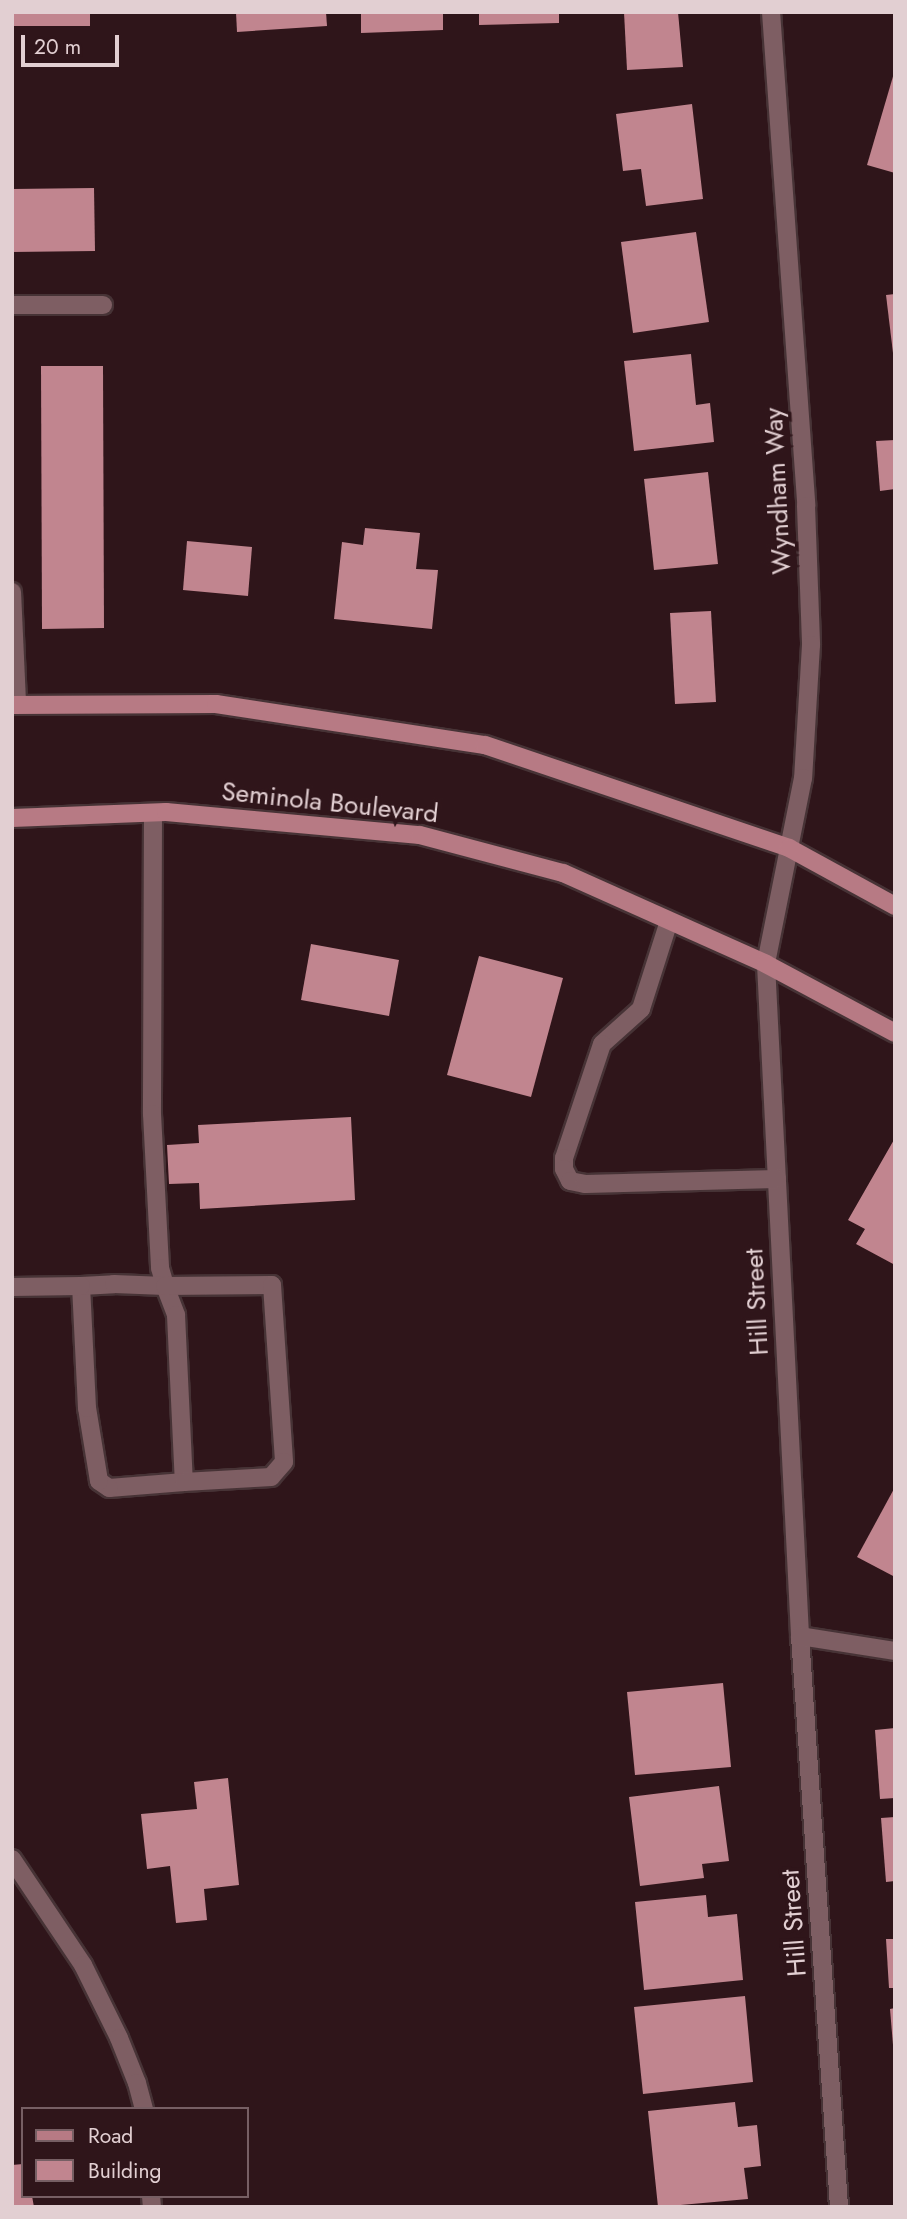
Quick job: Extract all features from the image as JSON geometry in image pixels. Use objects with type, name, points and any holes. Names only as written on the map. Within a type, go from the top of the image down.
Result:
[{"type":"main road","points":[[15,705],[216,704],[485,745],[789,848],[895,906]]},
{"type":"main road","name":"Seminola Boulevard","points":[[12,818],[153,813],[420,835],[563,873],[766,964],[895,1033]]},
{"type":"street","name":"Wyndham Way","points":[[766,964],[803,778],[811,645],[806,506],[771,12]]},
{"type":"street","points":[[12,305],[103,305]]},
{"type":"street","points":[[12,592],[15,705]]},
{"type":"street","points":[[153,813],[152,1114],[160,1268],[176,1315],[184,1482]]},
{"type":"street","points":[[669,921],[640,1009],[602,1044],[564,1158],[564,1169],[570,1181],[585,1184],[777,1179]]},
{"type":"street","name":"Hill Street","points":[[766,964],[800,1636],[839,2207]]},
{"type":"street","points":[[12,1287],[81,1286],[272,1285],[275,1295],[284,1462],[271,1476],[109,1488],[99,1481],[87,1408],[81,1286]]},
{"type":"street","points":[[800,1636],[895,1651]]},
{"type":"street","points":[[12,1859],[83,1965],[124,2050],[143,2107]]},
{"type":"building","points":[[12,12],[90,12],[90,26],[12,26]]},
{"type":"building","points":[[236,12],[326,12],[327,26],[237,32]]},
{"type":"building","points":[[361,12],[443,12],[443,30],[361,33]]},
{"type":"building","points":[[479,12],[559,12],[559,23],[479,25]]},
{"type":"building","points":[[624,12],[678,12],[683,67],[627,70]]},
{"type":"building","points":[[895,73],[895,173],[867,165]]},
{"type":"building","points":[[692,104],[703,199],[646,206],[641,169],[623,171],[616,114]]},
{"type":"building","points":[[94,188],[95,251],[12,252],[12,189]]},
{"type":"building","points":[[696,232],[709,322],[633,333],[621,242]]},
{"type":"building","points":[[895,294],[895,353],[893,353],[886,295]]},
{"type":"building","points":[[691,354],[696,405],[710,403],[714,442],[634,451],[624,361]]},
{"type":"building","points":[[41,366],[103,366],[104,628],[42,629]]},
{"type":"building","points":[[895,440],[895,489],[880,491],[876,441]]},
{"type":"building","points":[[708,472],[718,564],[654,570],[644,479]]},
{"type":"building","points":[[365,528],[420,533],[416,569],[438,570],[432,629],[334,619],[342,542],[363,545]]},
{"type":"building","points":[[187,541],[252,547],[248,596],[183,590]]},
{"type":"building","points":[[711,611],[716,702],[675,704],[670,613]]},
{"type":"building","points":[[311,944],[399,960],[389,1016],[301,1000]]},
{"type":"building","points":[[479,956],[563,978],[531,1097],[447,1075]]},
{"type":"building","points":[[351,1117],[355,1200],[200,1209],[199,1183],[169,1184],[167,1145],[199,1143],[198,1125]]},
{"type":"building","points":[[895,1138],[895,1265],[856,1244],[865,1229],[848,1220]]},
{"type":"building","points":[[895,1487],[895,1577],[857,1557]]},
{"type":"building","points":[[723,1683],[731,1767],[635,1775],[627,1692]]},
{"type":"building","points":[[895,1728],[895,1798],[880,1799],[875,1730]]},
{"type":"building","points":[[228,1778],[239,1885],[204,1889],[207,1920],[176,1923],[170,1866],[147,1869],[141,1814],[197,1809],[194,1782]]},
{"type":"building","points":[[719,1786],[729,1861],[702,1864],[704,1878],[640,1886],[629,1797]]},
{"type":"building","points":[[895,1817],[895,1881],[886,1882],[881,1818]]},
{"type":"building","points":[[706,1895],[708,1917],[737,1914],[743,1980],[644,1990],[635,1902]]},
{"type":"building","points":[[886,1939],[895,1939],[895,1988],[889,1988]]},
{"type":"building","points":[[745,1996],[753,2082],[643,2094],[634,2007]]},
{"type":"building","points":[[895,2008],[895,2045],[893,2045],[890,2009]]},
{"type":"building","points":[[735,2102],[738,2127],[757,2125],[761,2166],[744,2168],[748,2199],[658,2207],[648,2111]]},
{"type":"building","points":[[21,2164],[21,2198],[32,2198],[34,2207],[12,2207],[12,2165]]}]
